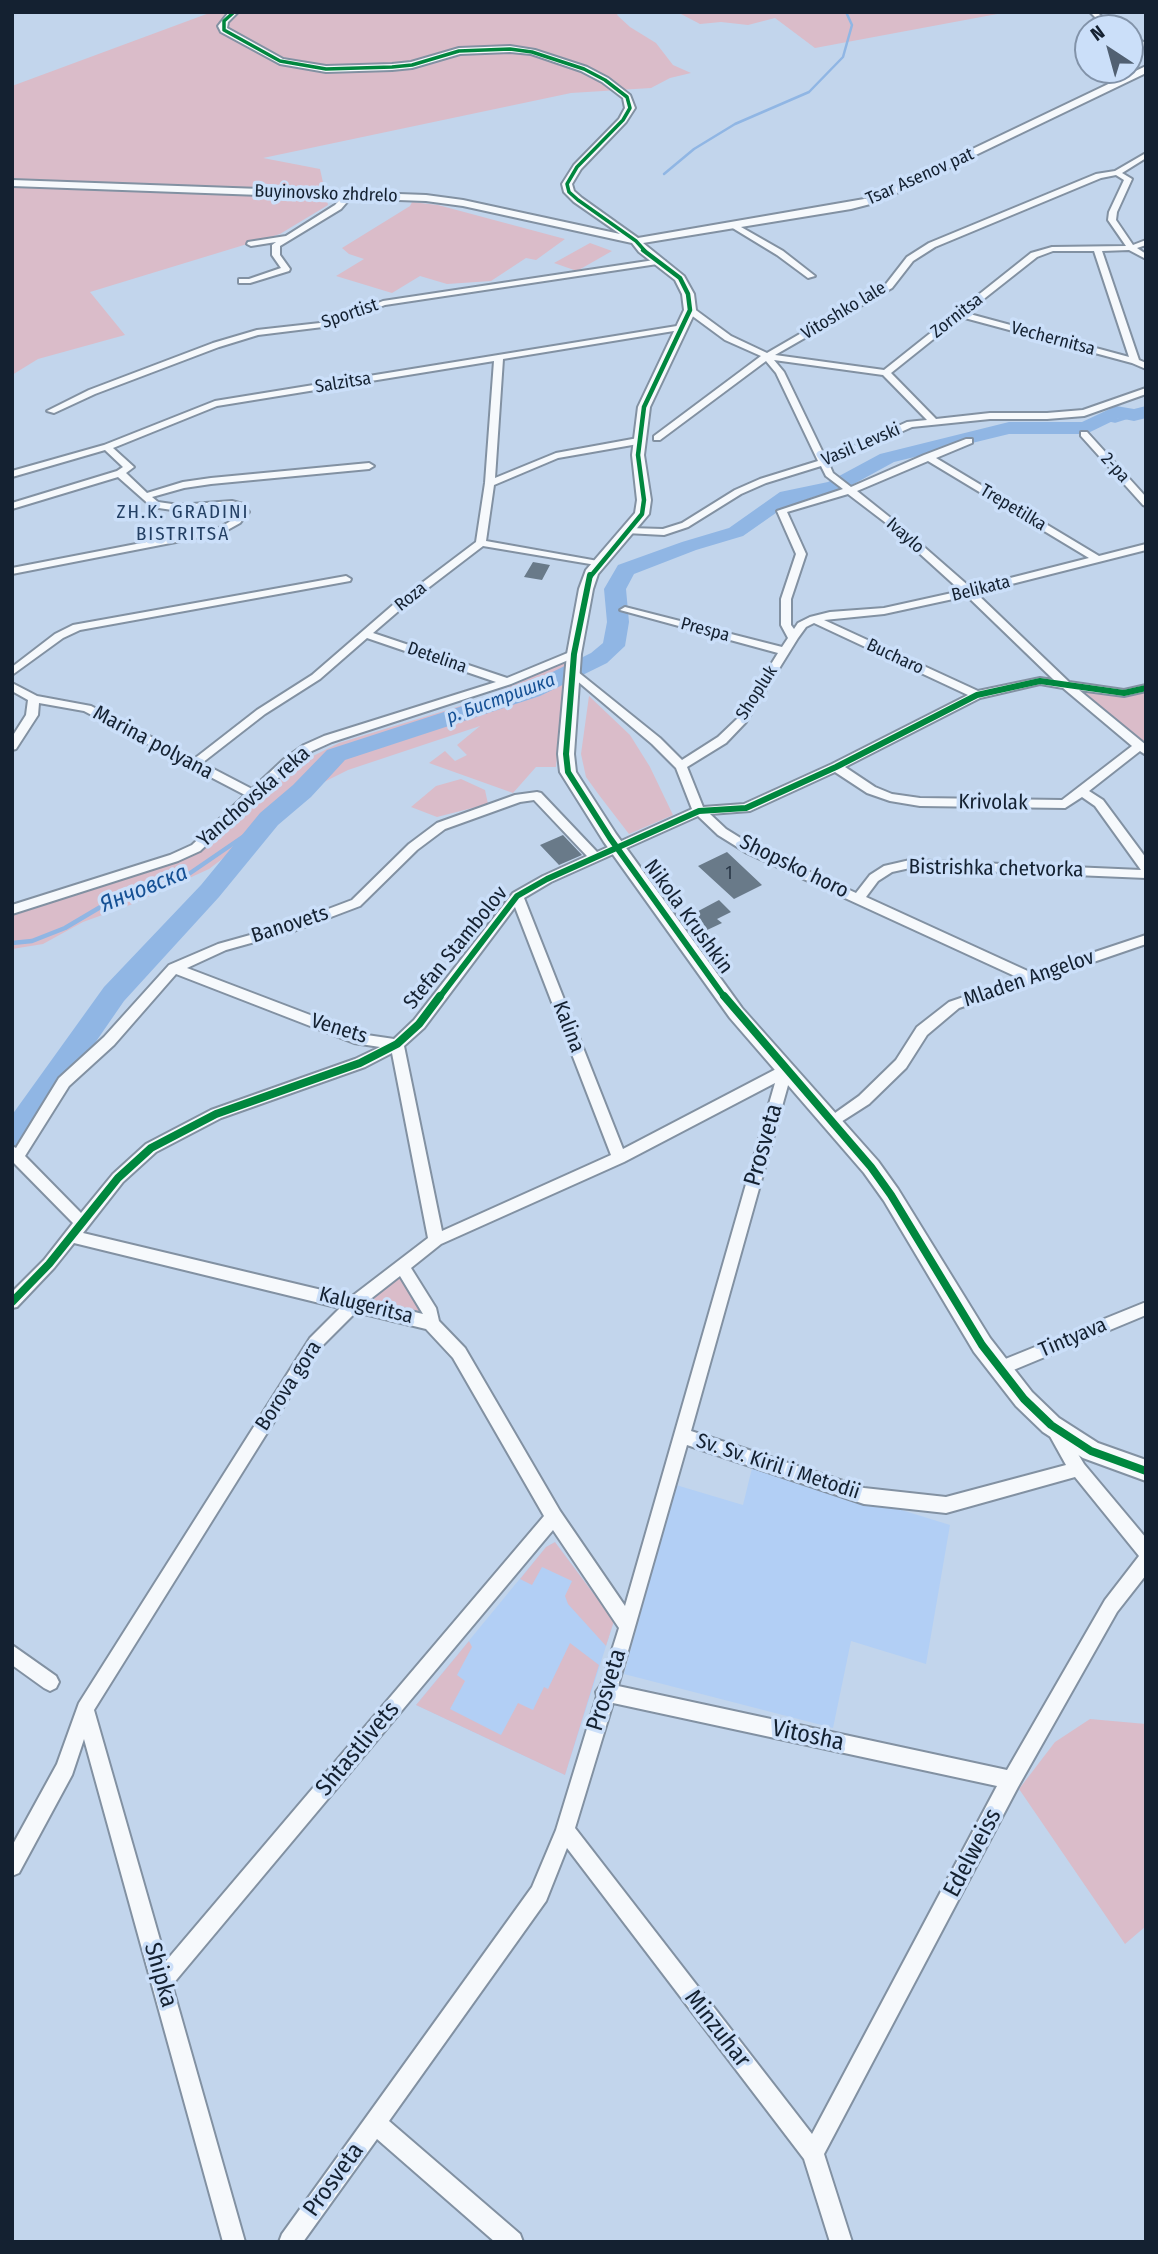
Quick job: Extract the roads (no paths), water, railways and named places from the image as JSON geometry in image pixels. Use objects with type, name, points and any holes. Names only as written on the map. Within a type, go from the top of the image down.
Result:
[{"type":"street","points":[[234,12],[222,26],[228,33],[266,55],[306,67],[393,67],[412,65],[459,51],[510,49],[547,56],[605,80],[626,97],[630,108],[623,120],[570,176],[567,184],[569,192],[636,241],[643,250],[680,278],[688,294],[690,310],[729,338],[767,356],[886,373],[932,420]]},
{"type":"street","name":"Tsar Asenov pat","points":[[636,241],[874,200],[1146,69]]},
{"type":"street","name":"Vitoshko lale","points":[[657,438],[767,356],[889,286],[910,259],[932,245],[1099,176],[1117,173],[1146,155]]},
{"type":"street","points":[[1117,173],[1128,179],[1128,184],[1113,212],[1112,220],[1131,248],[1146,257]]},
{"type":"street","name":"Buyinovsko zhdrelo","points":[[12,183],[426,198],[463,203],[636,241]]},
{"type":"street","points":[[242,281],[250,281],[286,269],[276,251],[276,245],[338,207],[349,195]]},
{"type":"street","points":[[734,225],[811,276]]},
{"type":"street","points":[[251,244],[285,238]]},
{"type":"street","name":"Zornitsa","points":[[886,373],[1034,255],[1052,249],[1131,248],[1146,242]]},
{"type":"street","points":[[1097,247],[1135,360]]},
{"type":"street","name":"Sportist","points":[[51,411],[92,392],[216,345],[257,333],[331,324],[366,309],[400,300],[661,261]]},
{"type":"street","name":"Nikola Krushkin","points":[[690,310],[644,407],[638,441],[644,500],[642,514],[591,573],[586,589],[574,662],[566,754],[568,772],[576,789],[617,848],[736,1013],[833,1122],[891,1195],[999,1369],[1051,1425],[1091,1451],[1146,1471]]},
{"type":"street","name":"Vechernitsa","points":[[959,314],[1135,360],[1146,366]]},
{"type":"street","name":"Salzitsa","points":[[12,474],[107,447],[215,404],[683,327]]},
{"type":"street","name":"Ivaylo","points":[[767,356],[780,372],[829,474],[970,592],[1065,684],[1142,749]]},
{"type":"street","points":[[499,358],[490,483],[481,542],[598,564]]},
{"type":"street","name":"Vasil Levski","points":[[629,531],[664,532],[685,525],[738,492],[763,481],[824,463],[910,425],[932,420],[1084,413],[1146,391]]},
{"type":"street","name":"2-ра","points":[[1084,434],[1146,503]]},
{"type":"street","points":[[490,483],[556,456],[638,441]]},
{"type":"street","name":"Vasil Levski","points":[[793,638],[786,625],[786,599],[801,554],[782,511],[851,490],[969,441]]},
{"type":"street","points":[[12,506],[120,473],[129,467],[107,447]]},
{"type":"street","name":"Trepetilka","points":[[927,457],[1098,560]]},
{"type":"street","points":[[144,497],[183,485],[211,481],[369,466]]},
{"type":"street","points":[[12,571],[222,530],[237,522],[244,512],[240,506],[232,504],[164,508],[144,497],[120,473]]},
{"type":"street","name":"Roza","points":[[193,765],[261,712],[316,677],[368,635],[398,606],[481,542]]},
{"type":"street","name":"Belikata","points":[[814,619],[830,615],[884,611],[1146,547]]},
{"type":"street","points":[[12,672],[59,636],[77,626],[346,579]]},
{"type":"street","name":"Prespa","points":[[625,610],[784,651]]},
{"type":"street","name":"Shopluk","points":[[681,766],[722,740],[742,720],[802,625],[814,619]]},
{"type":"street","name":"Bucharo","points":[[814,619],[977,695]]},
{"type":"street","name":"Detelina","points":[[368,635],[507,682]]},
{"type":"street","name":"Yanchovska reka","points":[[12,910],[174,858],[196,848],[287,763],[308,748],[328,739],[574,662]]},
{"type":"street","name":"Shopsko horo","points":[[574,662],[681,766],[699,811],[722,832],[751,850],[1029,977]]},
{"type":"street","name":"Stefan Stambolov","points":[[12,1302],[49,1264],[118,1178],[151,1148],[216,1114],[360,1063],[397,1044],[419,1024],[517,896],[699,811],[746,808],[836,767],[977,695],[1040,681],[1124,693],[1146,689]]},
{"type":"street","name":"Marina polyana","points":[[12,686],[34,699],[87,708],[252,794]]},
{"type":"street","points":[[12,746],[32,715],[34,699]]},
{"type":"street","name":"Krivolak","points":[[836,767],[871,790],[890,797],[920,802],[1065,804],[1142,749]]},
{"type":"street","points":[[1081,791],[1100,803],[1146,867]]},
{"type":"street","name":"Banovets","points":[[16,1154],[64,1082],[109,1041],[174,968],[222,947],[290,928],[356,903],[413,848],[441,827],[519,798],[537,796],[595,858]]},
{"type":"street","name":"Bistrishka chetvorka","points":[[859,898],[874,878],[888,869],[910,864],[1146,874]]},
{"type":"street","name":"Kalina","points":[[517,896],[619,1158]]},
{"type":"street","name":"Mladen Angelov","points":[[833,1122],[863,1100],[901,1064],[922,1031],[954,1005],[1146,939]]},
{"type":"street","name":"Venets","points":[[174,968],[359,1039],[397,1044],[436,1240]]},
{"type":"street","name":"Borova gora","points":[[12,1866],[65,1768],[85,1709],[315,1343],[355,1303],[436,1240],[619,1158],[785,1071]]},
{"type":"street","name":"Prosveta","points":[[290,2242],[539,1894],[565,1830],[628,1626],[785,1071]]},
{"type":"street","points":[[16,1154],[45,1188],[81,1222]]},
{"type":"street","name":"Kalugeritsa","points":[[71,1236],[430,1323],[459,1353],[554,1517],[628,1626]]},
{"type":"street","points":[[402,1266],[431,1313],[430,1323]]},
{"type":"street","name":"Tintyava","points":[[999,1369],[1146,1308]]},
{"type":"street","points":[[1051,1425],[1078,1469],[1146,1551]]},
{"type":"street","name":"Sv. Sv. Kiril i Metodii","points":[[683,1436],[864,1496],[946,1505],[1078,1469]]},
{"type":"street","name":"Shtastlivets","points":[[162,1981],[554,1517]]},
{"type":"street","name":"Edelweiss","points":[[813,2153],[1011,1780],[1111,1606],[1146,1561]]},
{"type":"street","points":[[12,1654],[50,1682]]},
{"type":"street","name":"Vitosha","points":[[606,1692],[1011,1780]]},
{"type":"street","name":"Shipka","points":[[85,1709],[234,2242]]},
{"type":"street","name":"Minzuhar","points":[[565,1830],[813,2153],[841,2242]]},
{"type":"street","points":[[375,2123],[512,2242]]},
{"type":"waterway","points":[[664,174],[694,149],[735,124],[809,92],[843,57],[852,25],[846,12]]},
{"type":"waterway","name":"р. Бистришка","points":[[12,1135],[29,1116],[114,994],[210,891],[269,819],[302,791],[336,755],[532,691],[599,658],[614,646],[618,622],[615,589],[626,570],[689,546],[736,532],[787,496],[834,487],[887,458],[1009,428],[1086,428],[1116,412],[1134,415],[1146,412]]},
{"type":"waterway","points":[[1101,418],[1115,421],[1134,415]]},
{"type":"waterway","points":[[761,515],[834,487]]},
{"type":"waterway","name":"Янчовска","points":[[12,943],[32,941],[65,928],[114,899],[180,880],[269,819]]},
{"type":"district","name":"ZH.K. GRADINI BISTRITSA","points":[[183,524]]}]
